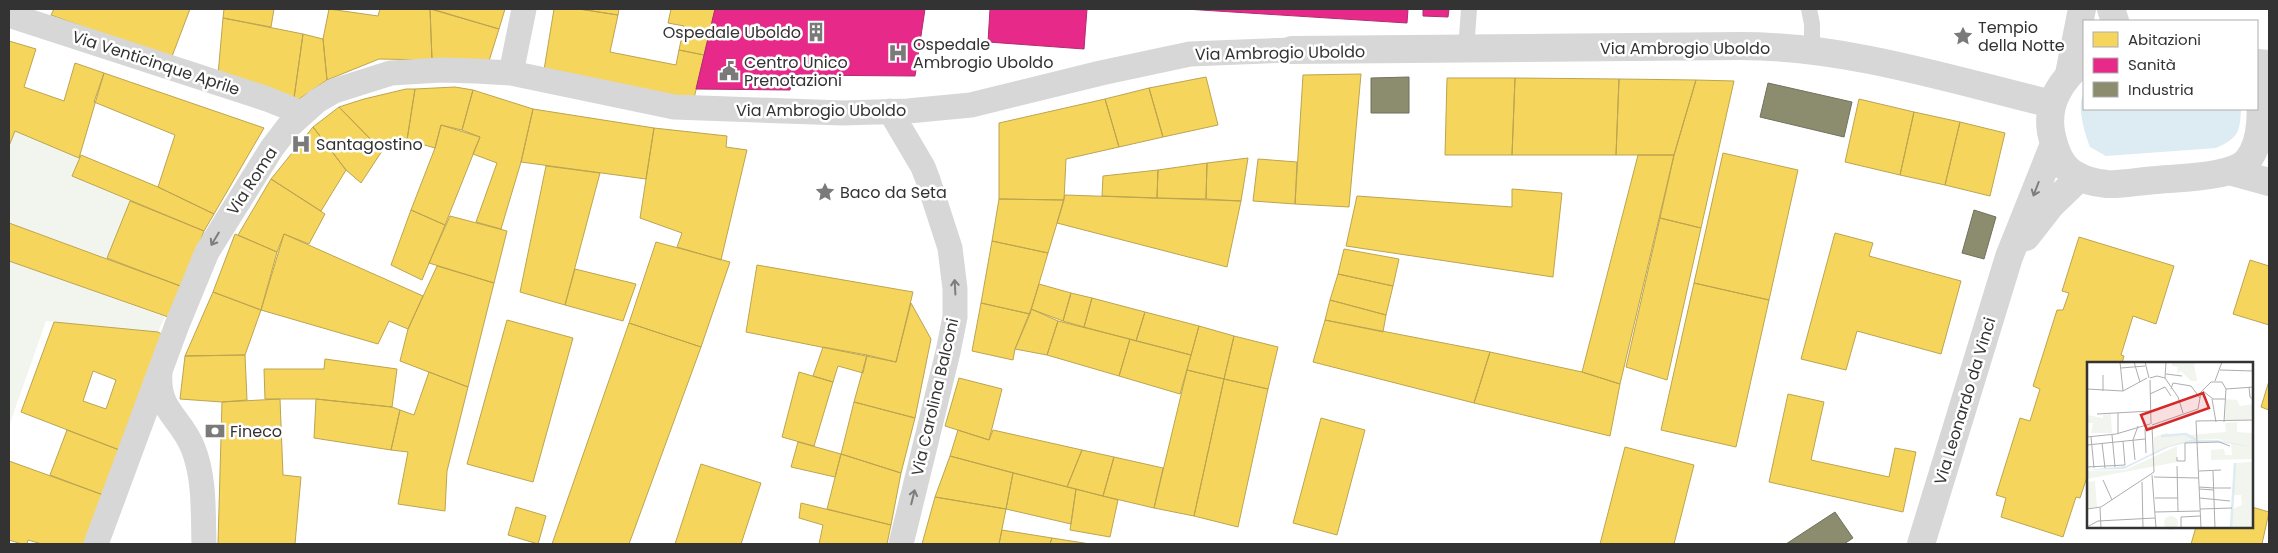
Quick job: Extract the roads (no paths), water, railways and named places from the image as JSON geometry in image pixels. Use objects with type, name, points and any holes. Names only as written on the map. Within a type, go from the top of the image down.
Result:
[{"type":"street","points":[[511,73],[524,9]]},
{"type":"street","points":[[2082,9],[2077,67],[2059,86],[2052,104],[2050,119],[2054,144],[2066,167],[2080,177],[2109,184],[2217,174],[2242,165],[2264,148],[2258,87]]},
{"type":"street","name":"Via Venticinque Aprile","points":[[9,15],[249,93],[302,113]]},
{"type":"street","name":"Via Ambrogio Uboldo","points":[[511,73],[674,107],[843,113],[971,105],[1101,73],[1190,54],[1292,50],[1760,46],[1812,50],[1878,61],[2052,104]]},
{"type":"street","name":"Via Roma","points":[[96,544],[197,272],[207,252],[272,148],[288,127],[302,113],[334,91],[391,73],[441,70],[511,73]]},
{"type":"street","name":"Via Carolina Balconi","points":[[890,111],[923,167],[928,180],[950,248],[955,289],[955,317],[948,352],[901,544]]},
{"type":"street","name":"Via Leonardo da Vinci","points":[[1921,544],[2009,257],[2054,144]]},
{"type":"street","points":[[2228,171],[2269,182]]},
{"type":"street","name":"Via Leonardo da Vinci","points":[[2009,257],[2051,205],[2080,177]]},
{"type":"street","points":[[160,372],[160,396],[187,435],[199,466],[204,544]]},
{"type":"lane","points":[[1466,50],[1469,9]]},
{"type":"lane","points":[[1809,9],[1812,24],[1812,50]]},
{"type":"place","name":"Ospedale Uboldo","points":[[816,32]]},
{"type":"place","name":"Tempio della Notte","points":[[1963,36]]},
{"type":"place","name":"Ospedale Ambrogio Uboldo","points":[[898,53]]},
{"type":"place","name":"Centro Unico Prenotazioni","points":[[729,71]]},
{"type":"place","name":"Santagostino","points":[[301,144]]},
{"type":"place","name":"Baco da Seta","points":[[825,192]]},
{"type":"place","name":"Fineco","points":[[215,431]]}]
